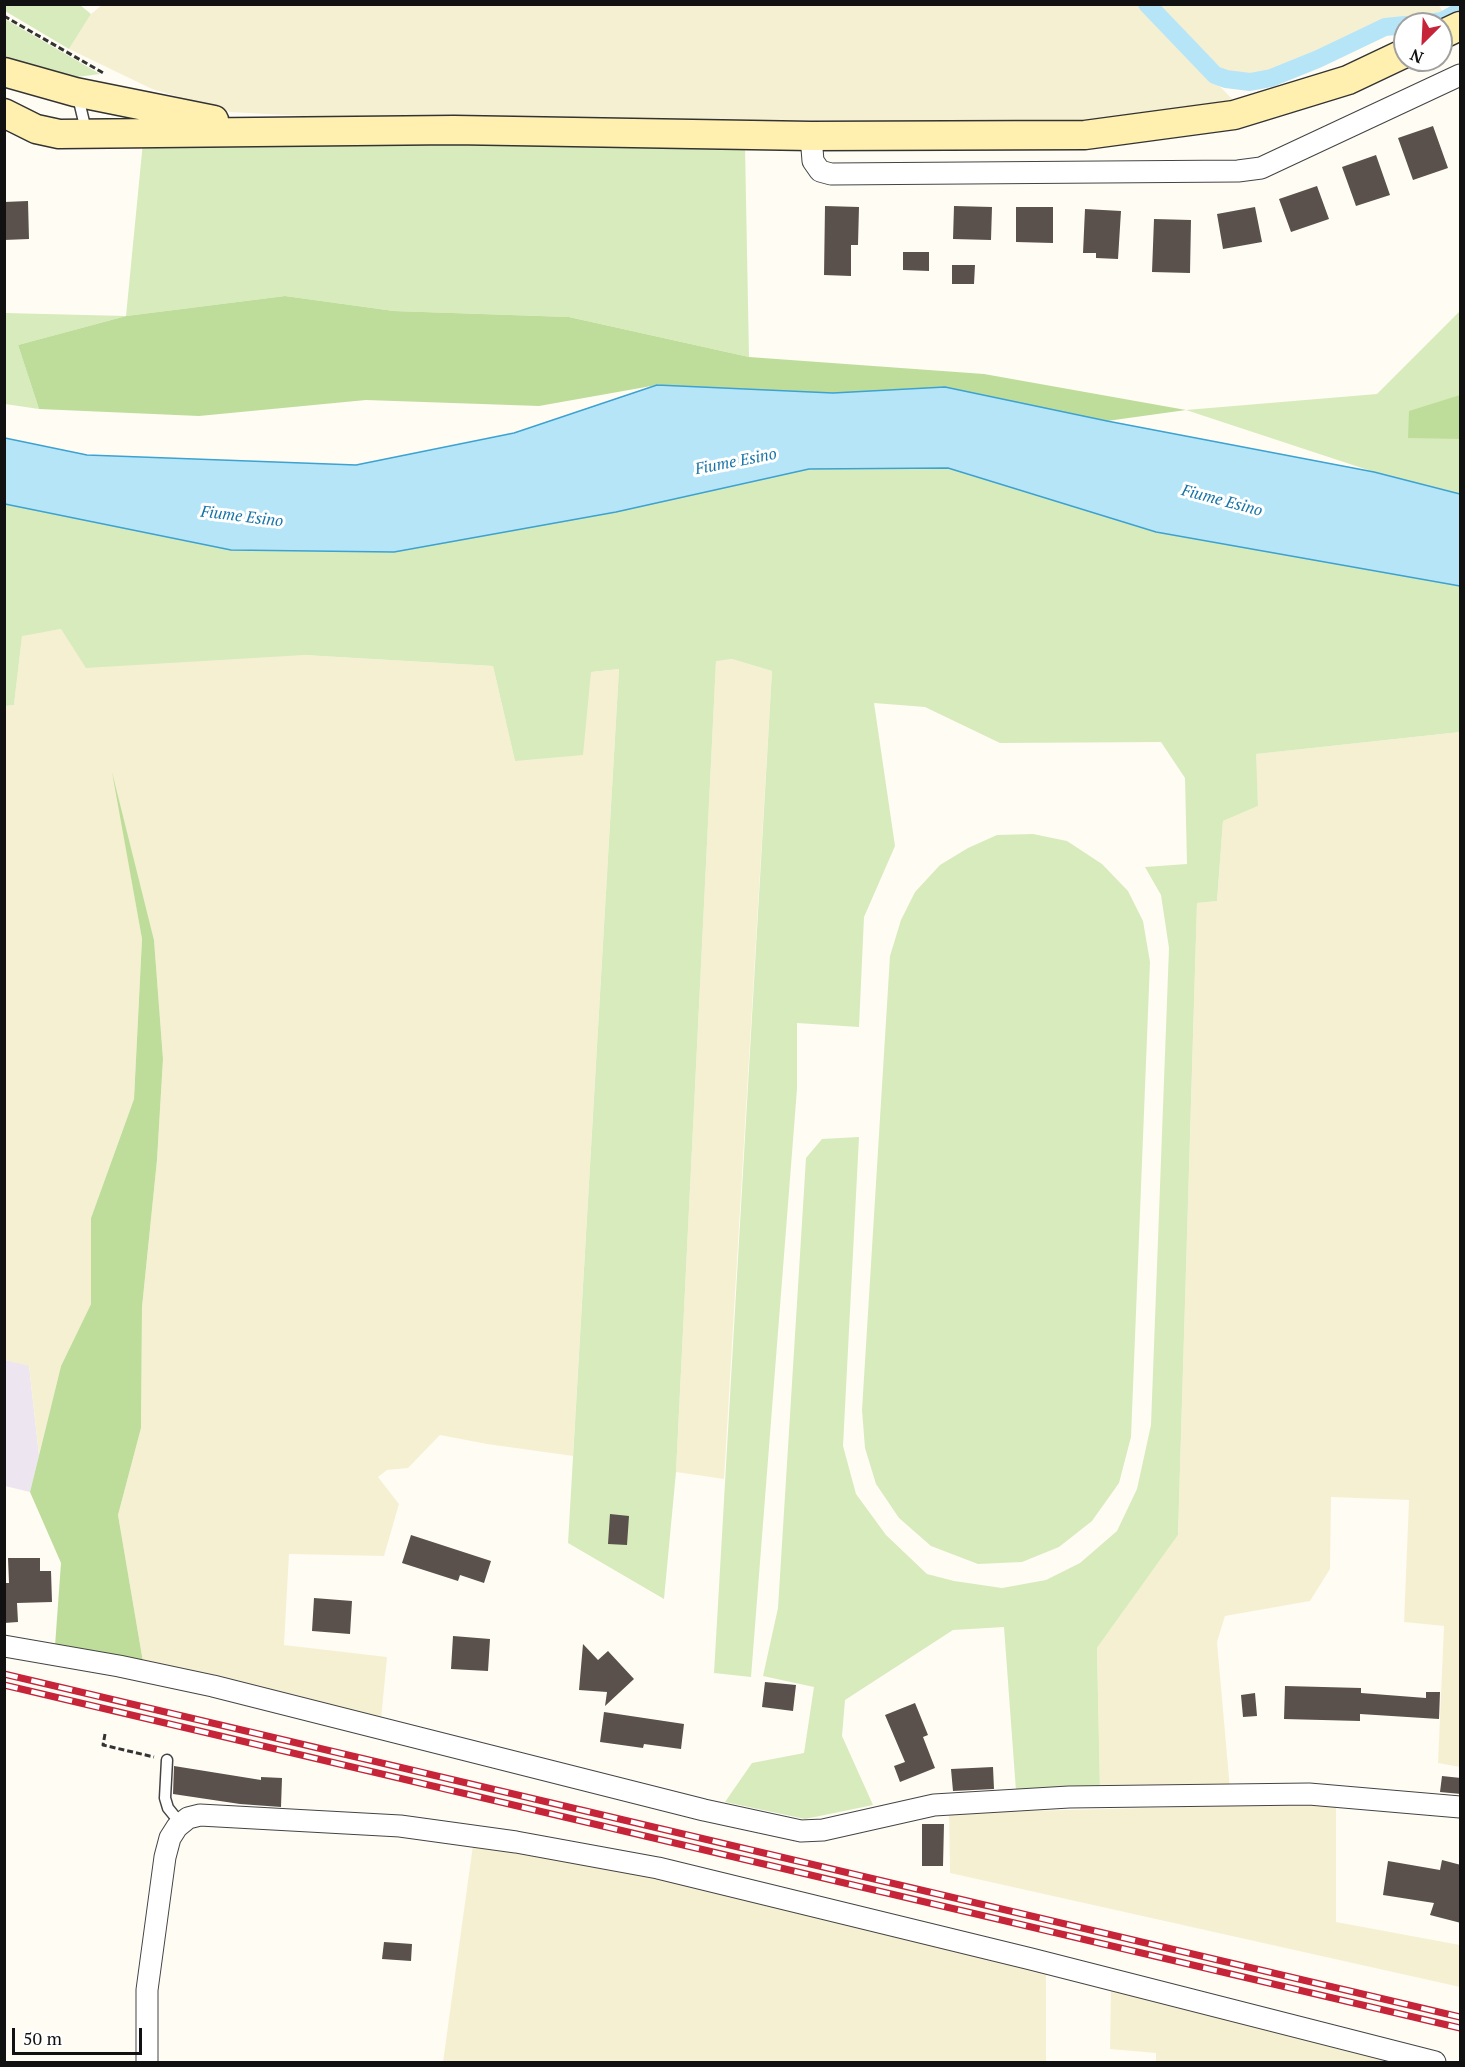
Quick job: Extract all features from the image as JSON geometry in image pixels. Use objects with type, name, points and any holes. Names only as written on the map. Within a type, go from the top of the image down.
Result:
[{"type":"main road","points":[[4,113],[36,129],[58,134],[454,130],[812,136],[1085,135],[1234,115],[1348,81],[1393,59]]},
{"type":"main road","points":[[4,72],[75,92],[202,118],[290,131]]},
{"type":"street","points":[[812,136],[813,160],[820,171],[831,174],[1238,171],[1262,168],[1461,75]]},
{"type":"street","points":[[4,1646],[119,1666],[213,1686],[704,1810],[801,1831],[823,1830],[934,1805],[1069,1797],[1309,1794],[1461,1807]]},
{"type":"street","points":[[147,2062],[147,1990],[165,1857],[170,1838],[181,1824],[188,1818],[200,1815],[400,1827],[516,1842],[625,1862],[915,1930],[1435,2062]]},
{"type":"lane","points":[[75,92],[80,102],[84,134]]},
{"type":"lane","points":[[166,1760],[165,1798],[168,1808],[181,1824]]},
{"type":"path","points":[[105,1734],[102,1745],[166,1760]]},
{"type":"shaded area","points":[[103,4],[1140,4],[1234,101],[1109,122],[359,119],[230,112],[152,89],[69,49],[91,14]]},
{"type":"shaded area","points":[[1438,4],[1443,12],[1393,12],[1393,20],[1265,76],[1225,72],[1157,5]]},
{"type":"shaded area","points":[[61,629],[304,655],[493,666],[515,761],[591,672],[619,669],[573,1456],[440,1435],[408,1468],[387,1470],[378,1477],[399,1504],[384,1556],[289,1554],[284,1645],[387,1657],[381,1720],[143,1662],[118,1515],[141,1428],[142,1307],[157,1160],[163,1059],[154,940],[115,785],[142,939],[134,1099],[91,1218],[91,1304],[61,1366],[39,1455],[29,1366],[5,1360],[4,706],[14,705],[22,635]]},
{"type":"shaded area","points":[[732,659],[772,671],[724,1479],[676,1472],[716,660]]},
{"type":"shaded area","points":[[1460,732],[1460,1767],[1438,1763],[1444,1626],[1404,1622],[1409,1500],[1331,1497],[1330,1569],[1310,1601],[1225,1616],[1217,1642],[1230,1789],[1100,1790],[1097,1648],[1178,1535],[1197,903],[1217,901],[1223,821],[1258,806],[1255,754]]},
{"type":"shaded area","points":[[5,1360],[29,1365],[39,1455],[30,1492],[5,1486]]},
{"type":"shaded area","points":[[1336,1804],[1336,1922],[1460,1945],[1460,1987],[950,1873],[949,1813]]},
{"type":"shaded area","points":[[473,1845],[692,1885],[1046,1970],[1046,2062],[443,2062]]},
{"type":"shaded area","points":[[1111,1986],[1405,2062],[1156,2062],[1156,2053],[1110,2049]]},
{"type":"green space","points":[[5,5],[80,5],[91,14],[69,49],[5,11]]},
{"type":"green space","points":[[5,19],[100,74],[69,78],[5,59]]},
{"type":"green space","points":[[143,142],[745,146],[749,357],[569,317],[394,311],[285,296],[126,316]]},
{"type":"green space","points":[[285,296],[394,311],[569,317],[749,357],[984,374],[1186,410],[1107,421],[945,387],[833,393],[657,385],[539,406],[366,400],[199,416],[39,409],[18,345],[126,316]]},
{"type":"green space","points":[[1460,311],[1460,494],[1374,472],[1186,410],[1377,394]]},
{"type":"green space","points":[[5,313],[126,316],[18,345],[39,409],[5,404]]},
{"type":"green space","points":[[1460,395],[1460,439],[1408,438],[1409,411]]},
{"type":"green space","points":[[948,468],[1156,532],[1460,586],[1460,732],[1256,754],[1258,806],[1223,821],[1217,901],[1197,903],[1178,1535],[1097,1648],[1100,1790],[1016,1791],[1004,1627],[953,1630],[845,1700],[842,1736],[873,1805],[805,1819],[725,1802],[752,1763],[804,1753],[814,1687],[763,1676],[778,1608],[806,1158],[822,1139],[859,1137],[843,1446],[856,1494],[886,1535],[927,1574],[954,1581],[1002,1588],[1046,1580],[1080,1563],[1117,1531],[1137,1489],[1151,1425],[1169,948],[1161,895],[1145,867],[1187,864],[1185,778],[1161,742],[1000,743],[925,707],[874,703],[895,846],[864,917],[859,1027],[797,1023],[797,1089],[751,1677],[714,1673],[772,671],[732,659],[716,661],[676,1472],[664,1599],[568,1543],[619,669],[591,672],[583,755],[515,761],[493,666],[304,655],[86,668],[61,629],[22,636],[14,705],[5,706],[4,504],[231,550],[394,552],[616,512],[809,469]]},
{"type":"green space","points":[[112,772],[154,940],[163,1059],[157,1160],[142,1307],[141,1428],[118,1515],[143,1662],[55,1646],[61,1563],[30,1492],[61,1366],[91,1304],[91,1218],[134,1099],[142,939]]},
{"type":"green space","points":[[1033,834],[1067,841],[1102,864],[1128,891],[1143,921],[1150,962],[1131,1437],[1119,1483],[1092,1521],[1059,1547],[1022,1562],[978,1564],[931,1546],[899,1518],[876,1484],[865,1448],[862,1410],[890,956],[901,920],[915,892],[940,865],[968,848],[997,835]]},
{"type":"water","name":"Fiume Esino","points":[[657,385],[833,393],[945,387],[1107,421],[1374,472],[1460,494],[1460,586],[1156,532],[948,468],[809,469],[616,512],[394,552],[231,550],[5,504],[5,438],[87,455],[356,465],[514,433]]},
{"type":"building","points":[[1433,126],[1448,168],[1413,180],[1398,138]]},
{"type":"building","points":[[1376,155],[1390,195],[1356,206],[1342,167]]},
{"type":"building","points":[[1317,186],[1329,219],[1291,232],[1279,199]]},
{"type":"building","points":[[28,201],[29,239],[4,240],[4,202]]},
{"type":"building","points":[[825,206],[859,207],[858,245],[851,245],[851,276],[824,275]]},
{"type":"building","points":[[954,206],[992,207],[991,240],[953,239]]},
{"type":"building","points":[[1016,207],[1053,207],[1053,243],[1016,242]]},
{"type":"building","points":[[1255,207],[1262,242],[1223,249],[1217,214]]},
{"type":"building","points":[[1085,209],[1121,211],[1118,259],[1096,258],[1096,253],[1083,253]]},
{"type":"building","points":[[1154,219],[1191,220],[1190,273],[1152,272]]},
{"type":"building","points":[[903,252],[929,252],[929,271],[903,270]]},
{"type":"building","points":[[952,265],[975,265],[974,284],[952,284]]},
{"type":"building","points":[[610,1514],[629,1516],[627,1545],[608,1544]]},
{"type":"building","points":[[411,1535],[491,1561],[484,1583],[460,1575],[458,1581],[402,1563]]},
{"type":"building","points":[[8,1558],[40,1558],[40,1571],[51,1571],[52,1602],[17,1603],[18,1622],[4,1623],[4,1583],[9,1583]]},
{"type":"building","points":[[314,1598],[352,1601],[350,1634],[312,1631]]},
{"type":"building","points":[[453,1636],[490,1639],[488,1671],[451,1669]]},
{"type":"building","points":[[583,1644],[598,1660],[608,1651],[634,1679],[605,1706],[607,1692],[579,1690]]},
{"type":"building","points":[[765,1682],[796,1685],[793,1711],[762,1707]]},
{"type":"building","points":[[1285,1686],[1361,1688],[1361,1693],[1426,1698],[1426,1692],[1440,1692],[1439,1719],[1360,1714],[1360,1721],[1284,1719]]},
{"type":"building","points":[[1255,1693],[1257,1716],[1243,1717],[1241,1695]]},
{"type":"building","points":[[915,1703],[928,1735],[923,1737],[935,1768],[900,1782],[894,1766],[905,1762],[885,1715]]},
{"type":"building","points":[[604,1712],[684,1724],[681,1749],[644,1744],[643,1748],[600,1742]]},
{"type":"building","points":[[174,1766],[261,1780],[261,1777],[282,1778],[281,1807],[240,1804],[173,1794]]},
{"type":"building","points":[[993,1767],[994,1789],[953,1791],[951,1769]]},
{"type":"building","points":[[1442,1776],[1461,1778],[1461,1794],[1440,1792]]},
{"type":"building","points":[[922,1824],[944,1824],[943,1866],[922,1866]]},
{"type":"building","points":[[1442,1860],[1461,1865],[1461,1923],[1430,1915],[1434,1903],[1383,1895],[1388,1861],[1440,1870]]},
{"type":"building","points":[[384,1942],[412,1944],[411,1961],[382,1959]]},
{"type":"waterway","points":[[1147,4],[1215,75],[1250,82],[1271,78],[1318,59],[1385,27],[1393,26]]},
{"type":"waterway","points":[[1453,15],[1460,11]]},
{"type":"railway","points":[[4,1674],[1460,2017]]},
{"type":"railway","points":[[4,1685],[1460,2028]]}]
